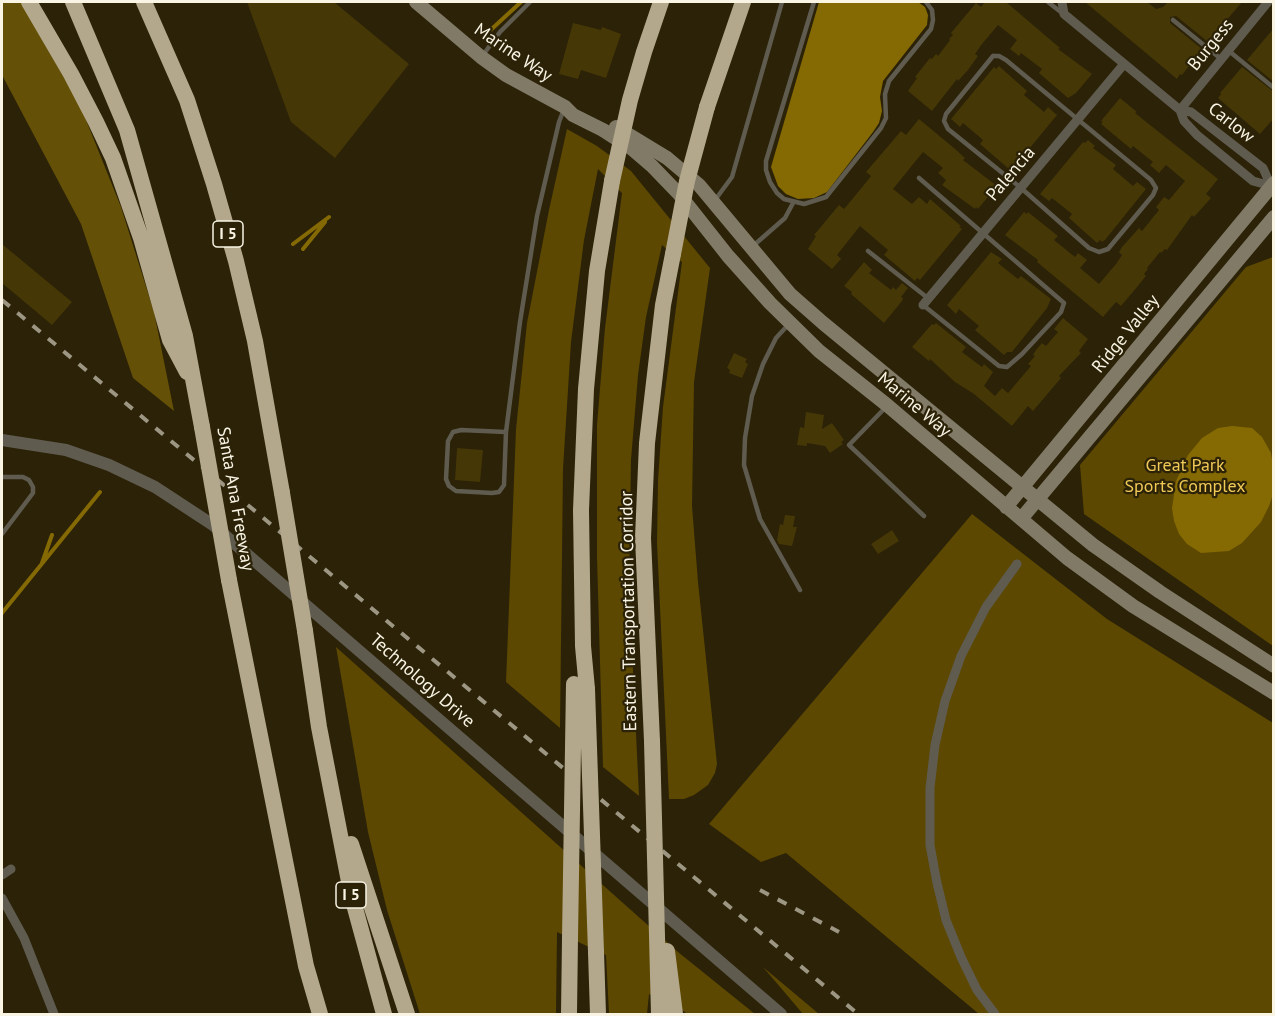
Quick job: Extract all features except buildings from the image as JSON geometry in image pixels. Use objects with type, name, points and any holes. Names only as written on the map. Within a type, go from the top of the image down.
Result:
[{"type":"highway","points":[[29,2],[86,102],[112,158],[141,238],[170,340],[195,386]]},
{"type":"highway","name":"Santa Ana Freeway","points":[[73,2],[127,130],[185,336],[229,580],[306,966],[320,1014]]},
{"type":"highway","name":"I 5","points":[[144,2],[187,100],[236,261],[255,341],[305,631],[319,727],[352,897],[384,1014]]},
{"type":"highway","points":[[569,1014],[570,938],[583,646],[581,510],[586,389],[597,272],[619,144],[638,71],[661,2]]},
{"type":"highway","name":"Eastern Transportation Corridor","points":[[659,1014],[644,538],[646,466],[657,346],[687,181],[707,107],[743,2]]},
{"type":"highway","points":[[581,686],[598,1014]]},
{"type":"highway","points":[[328,773],[407,1014]]},
{"type":"highway","points":[[656,864],[675,1014]]},
{"type":"highway","points":[[306,966],[310,1014]]},
{"type":"main road","name":"Marine Way","points":[[416,2],[506,75],[631,148],[679,194],[728,256],[819,351],[887,405],[1067,558],[1133,606],[1274,693]]},
{"type":"main road","name":"Marine Way","points":[[565,108],[577,108],[636,138],[667,158],[699,185],[790,294],[823,323],[1093,545],[1150,586],[1274,666]]},
{"type":"main road","name":"Ridge Valley","points":[[1006,507],[1272,186]]},
{"type":"main road","points":[[1021,519],[1274,217]]},
{"type":"street","points":[[1062,2],[1064,14]]},
{"type":"street","name":"Burgess","points":[[1180,110],[1268,2]]},
{"type":"street","name":"Carlow","points":[[1064,14],[1180,110],[1191,112],[1263,168],[1272,186]]},
{"type":"street","name":"Palencia","points":[[926,302],[1124,64]]},
{"type":"street","name":"Carlow","points":[[1180,110],[1184,121],[1253,181],[1272,186]]},
{"type":"street","name":"Technology Drive","points":[[2,440],[66,450],[109,465],[155,487],[213,525],[781,1014]]},
{"type":"street","points":[[995,1014],[977,990],[946,920],[930,845],[930,788],[935,745],[945,701],[961,656],[986,607],[1017,564]]},
{"type":"street","points":[[2,875],[11,869]]},
{"type":"street","points":[[2,898],[24,938],[54,1014]]},
{"type":"lane","points":[[481,57],[500,32],[530,2]]},
{"type":"lane","points":[[714,202],[732,177],[782,2]]},
{"type":"lane","points":[[814,2],[766,161],[770,182],[784,199],[804,204],[826,197],[881,128],[886,118],[885,94],[889,81],[931,29],[932,10],[926,2]]},
{"type":"lane","points":[[1048,2],[1064,14]]},
{"type":"lane","points":[[1173,20],[1221,58]]},
{"type":"lane","points":[[1228,50],[1274,88]]},
{"type":"lane","points":[[993,56],[1006,60],[1079,118],[1151,180],[1156,188],[1153,195],[1108,249],[1099,252],[1089,248],[1021,188],[948,129],[944,121],[946,114],[993,56]]},
{"type":"lane","points":[[506,432],[461,430],[453,432],[448,441],[446,479],[449,486],[456,491],[492,493],[499,492],[504,485],[506,432],[537,216],[559,122],[565,108]]},
{"type":"lane","points":[[1208,143],[1217,132]]},
{"type":"lane","points":[[868,251],[999,366],[1006,367],[1022,354],[1061,312],[1064,303],[919,178]]},
{"type":"lane","points":[[752,247],[785,218],[794,203]]},
{"type":"lane","points":[[790,323],[776,338],[763,364],[752,396],[745,438],[744,465],[760,519],[800,591]]},
{"type":"lane","points":[[887,405],[849,446],[924,516]]},
{"type":"lane","points":[[2,477],[23,477],[29,480],[33,486],[33,493],[2,534]]},
{"type":"green space","points":[[567,129],[597,146],[631,171],[710,268],[694,382],[692,506],[717,764],[708,785],[684,799],[669,799],[657,543],[663,407],[682,262],[662,245],[646,317],[638,375],[631,460],[629,586],[639,796],[603,767],[597,557],[597,425],[605,328],[622,193],[598,169],[584,240],[571,342],[563,469],[560,728],[506,682],[516,429],[527,323]]},
{"type":"green space","name":"Great Park Sports Complex","points":[[1273,257],[1273,646],[1084,514],[1080,465],[1246,267]]},
{"type":"green space","points":[[972,514],[1107,619],[1273,723],[1273,1014],[979,1014],[786,853],[761,862],[709,824]]},
{"type":"green space","points":[[336,647],[678,952],[755,1014],[686,1014],[649,994],[647,1014],[609,1014],[606,955],[557,932],[556,1014],[420,1014],[387,910],[368,832]]},
{"type":"green space","points":[[763,967],[819,1014],[803,1014]]},
{"type":"shaded area","points":[[2,2],[21,2],[80,105],[121,207],[154,312],[174,411],[133,378],[81,224],[2,75]]},
{"type":"shaded area","points":[[819,2],[918,2],[925,7],[928,15],[927,25],[883,81],[880,97],[882,111],[879,123],[873,132],[827,192],[814,198],[798,199],[786,194],[778,186],[771,167]]},
{"type":"shaded area","points":[[1232,426],[1252,428],[1262,437],[1271,453],[1273,494],[1261,522],[1242,543],[1229,551],[1201,553],[1187,544],[1179,534],[1174,521],[1172,508],[1176,481],[1188,455],[1202,438],[1218,428]]},
{"type":"waterway","points":[[483,37],[521,2]]},
{"type":"waterway","points":[[293,244],[329,217]]},
{"type":"waterway","points":[[303,249],[325,222]]},
{"type":"waterway","points":[[2,613],[100,492]]},
{"type":"waterway","points":[[42,563],[52,535]]},
{"type":"railway","points":[[2,300],[858,1014]]},
{"type":"railway","points":[[760,890],[839,932]]}]
